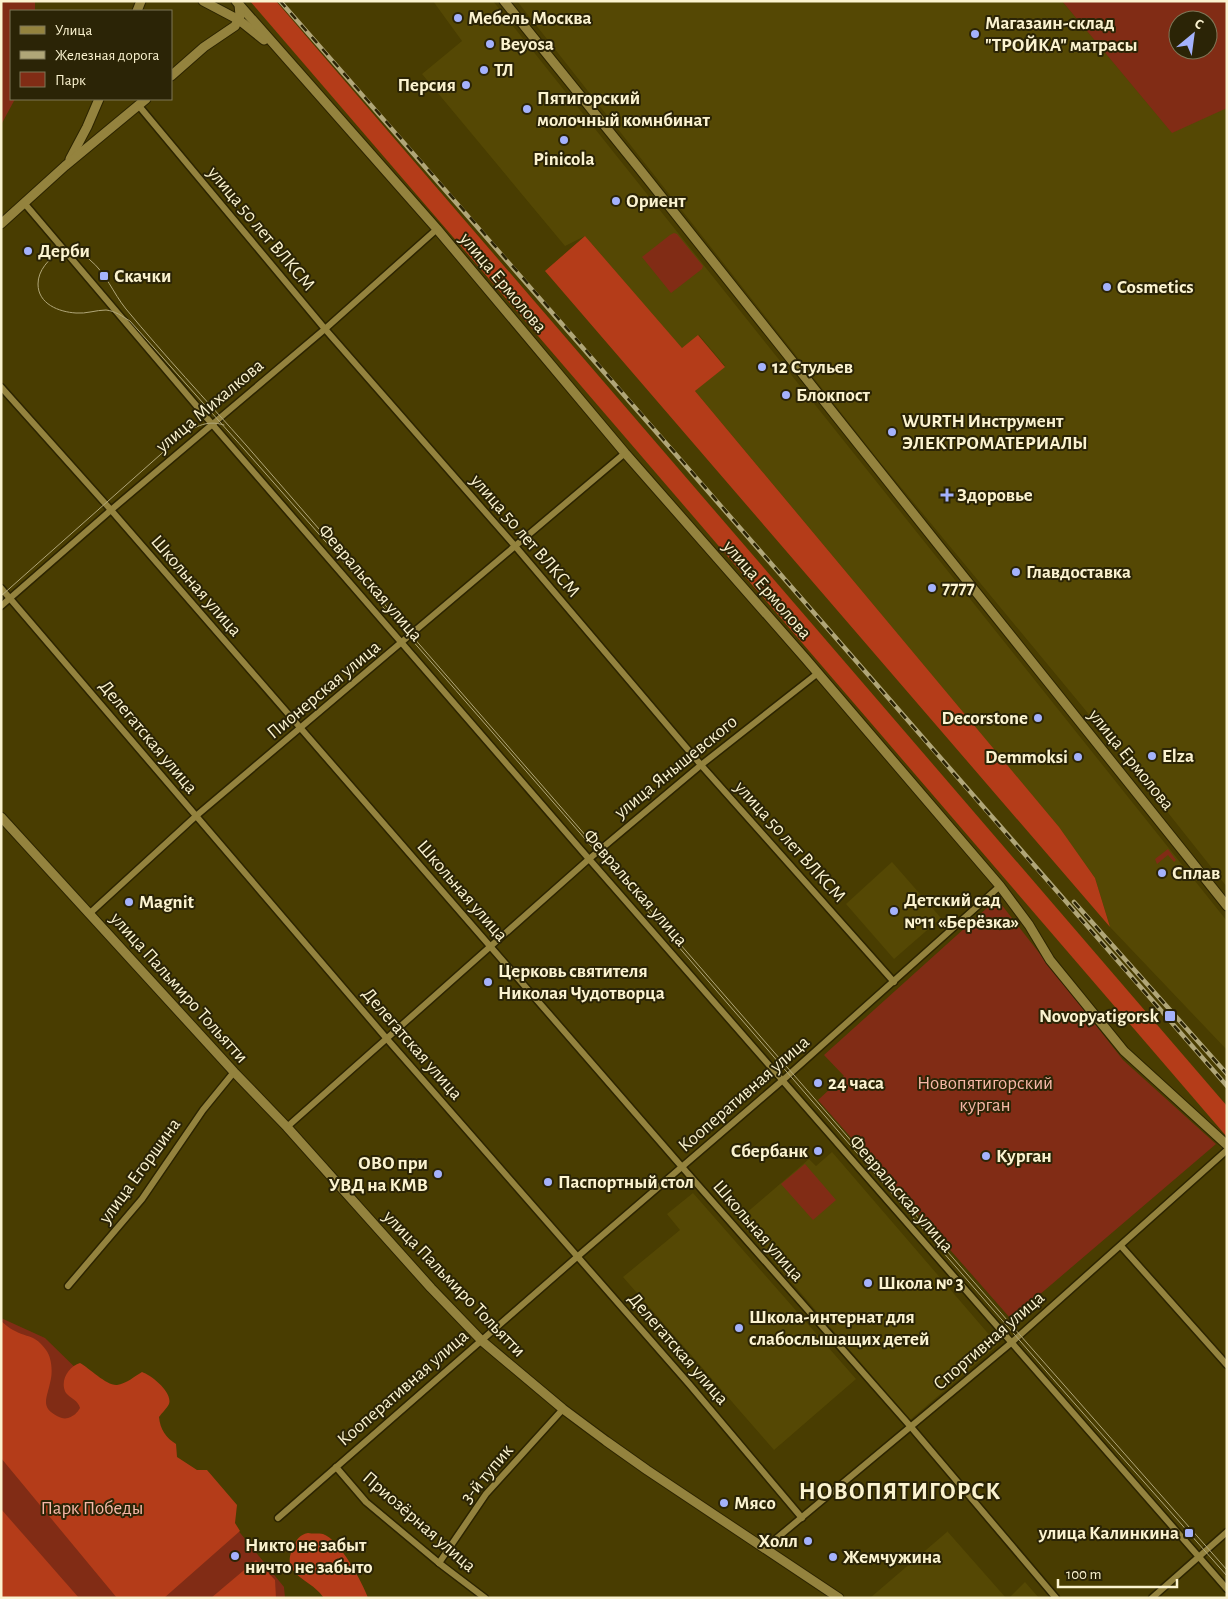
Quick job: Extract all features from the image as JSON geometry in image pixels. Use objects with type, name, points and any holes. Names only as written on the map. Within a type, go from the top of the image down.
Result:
[{"type":"street","name":"улица Ермолова","points":[[203,1],[238,20],[281,54]]},
{"type":"street","name":"улица Ермолова","points":[[504,1],[1227,906]]},
{"type":"street","name":"улица Ермолова","points":[[238,3],[437,229],[625,453],[818,673],[1000,886],[1029,925],[1050,960],[1124,1051],[1227,1145]]},
{"type":"street","points":[[172,75],[204,47],[235,26],[241,12],[238,3]]},
{"type":"street","points":[[65,166],[80,141],[99,100]]},
{"type":"street","points":[[1,224],[65,166],[145,100]]},
{"type":"street","name":"улица 50 лет ВЛКСМ","points":[[139,106],[325,329],[515,546],[701,764],[894,982]]},
{"type":"street","name":"Февральская улица","points":[[25,204],[212,424],[589,859],[1227,1590]]},
{"type":"street","name":"улица Михалкова","points":[[1,606],[325,329],[437,229]]},
{"type":"street","name":"Школьная улица","points":[[1,387],[111,510],[682,1167],[911,1427],[1056,1598]]},
{"type":"street","name":"Пионерская улица","points":[[89,914],[196,816],[625,453]]},
{"type":"street","name":"Делегатская улица","points":[[1,588],[387,1039],[689,1384],[802,1518]]},
{"type":"street","name":"улица Янышевского","points":[[287,1127],[589,859],[701,764],[818,673]]},
{"type":"street","name":"улица Пальмиро Тольятти","points":[[1,817],[234,1072],[287,1127],[431,1288],[482,1341],[563,1409],[647,1470],[840,1598]]},
{"type":"street","name":"Кооперативная улица","points":[[278,1518],[783,1080],[1000,886]]},
{"type":"street","name":"улица Егоршина","points":[[68,1286],[142,1199],[203,1110],[234,1072]]},
{"type":"street","name":"Спортивная улица","points":[[765,1548],[1011,1343],[1227,1150]]},
{"type":"street","points":[[1121,1246],[1227,1365]]},
{"type":"street","name":"3-й тупик","points":[[439,1563],[486,1494],[563,1409]]},
{"type":"street","name":"Приозёрная улица","points":[[336,1467],[366,1502],[439,1563],[485,1598]]},
{"type":"street","points":[[1152,1598],[1227,1532]]},
{"type":"shaded area","points":[[433,1],[493,1],[1227,921],[1227,1050],[1110,927],[1095,878],[1057,825],[695,391],[725,366],[699,335],[682,349],[585,236],[565,246],[422,74],[462,41]]},
{"type":"shaded area","points":[[517,1],[1062,1],[1170,130],[1227,105],[1227,887],[1111,741],[880,462]]},
{"type":"shaded area","name":"Детский сад №11 «Берёзка»","points":[[892,862],[941,918],[894,959],[846,904]]},
{"type":"shaded area","name":"Школа № 3","points":[[832,1152],[998,1345],[910,1420],[738,1220],[809,1159],[816,1166]]},
{"type":"shaded area","name":"Школа-интернат для слабослышащих детей","points":[[693,1193],[856,1379],[774,1450],[623,1277],[680,1230],[667,1214]]},
{"type":"shaded area","points":[[947,1532],[1006,1598],[870,1598]]},
{"type":"shaded area","points":[[1025,1582],[1039,1598],[1009,1598]]},
{"type":"green space","points":[[1,1],[35,1],[35,10],[10,10],[10,100],[14,100],[1,125]]},
{"type":"green space","points":[[250,1],[276,1],[1227,1106],[1227,1137]]},
{"type":"green space","points":[[1062,1],[1227,1],[1227,108],[1172,133]]},
{"type":"green space","points":[[674,233],[677,234],[703,266],[702,269],[671,293],[642,257]]},
{"type":"green space","points":[[585,236],[682,348],[698,335],[725,367],[695,391],[1059,827],[1095,878],[1110,927],[545,271]]},
{"type":"green space","points":[[1168,849],[1176,860],[1174,862],[1168,855],[1157,864],[1155,859]]},
{"type":"green space","name":"Новопятигорский курган","points":[[997,899],[1123,1060],[1216,1144],[1011,1319],[818,1100],[844,1076],[824,1055]]},
{"type":"green space","points":[[805,1164],[836,1200],[813,1220],[781,1184]]},
{"type":"green space","name":"Парк Победы","points":[[1,1318],[45,1338],[224,1513],[284,1587],[285,1598],[1,1598]]},
{"type":"green space","name":"Парк Победы","points":[[1,1321],[13,1330],[38,1341],[46,1350],[50,1357],[52,1370],[46,1402],[48,1409],[60,1417],[70,1417],[80,1408],[76,1401],[66,1393],[64,1379],[72,1367],[80,1363],[113,1385],[124,1383],[142,1372],[156,1380],[168,1394],[169,1404],[159,1417],[164,1433],[176,1444],[177,1457],[197,1470],[207,1470],[237,1505],[235,1523],[240,1531],[164,1598],[117,1598],[1,1458]]},
{"type":"green space","points":[[1,1509],[79,1598],[1,1598]]},
{"type":"green space","points":[[308,1533],[323,1534],[336,1544],[356,1572],[368,1598],[324,1598],[293,1570],[290,1564],[290,1556],[296,1541],[302,1535]]},
{"type":"green space","points":[[256,1560],[275,1580],[276,1598],[211,1598]]},
{"type":"tram line","points":[[1227,1570],[155,343],[126,309],[96,265],[84,255],[72,249],[64,249],[52,258],[45,265],[38,279],[39,291],[46,302],[57,309],[69,312],[109,311],[130,321],[456,691],[1227,1576]]},
{"type":"tram line","points":[[1,596],[178,439],[194,428],[205,424],[217,423],[224,425]]},
{"type":"railway","points":[[280,1],[1227,1086]]},
{"type":"railway","points":[[1074,902],[1227,1074]]},
{"type":"place","name":"Мебель Москва","points":[[458,18]]},
{"type":"place","name":"Магазаин-склад \"ТРОЙКА\" матрасы","points":[[975,34]]},
{"type":"place","name":"Beyosa","points":[[490,44]]},
{"type":"place","name":"ТЛ","points":[[484,70]]},
{"type":"place","name":"Персия","points":[[466,85]]},
{"type":"place","name":"Пятигорский молочный комнбинат","points":[[527,109]]},
{"type":"place","name":"Pinicola","points":[[564,140]]},
{"type":"place","name":"Ориент","points":[[616,201]]},
{"type":"place","name":"Дерби","points":[[28,251]]},
{"type":"place","name":"Скачки","points":[[104,276]]},
{"type":"place","name":"Cosmetics","points":[[1107,287]]},
{"type":"place","name":"12 Стульев","points":[[762,367]]},
{"type":"place","name":"Блокпост","points":[[786,395]]},
{"type":"place","name":"WURTH Инструмент ЭЛЕКТРОМАТЕРИАЛЫ","points":[[892,432]]},
{"type":"place","name":"Здоровье","points":[[947,495]]},
{"type":"place","name":"Главдоставка","points":[[1016,572]]},
{"type":"place","name":"7777","points":[[932,588]]},
{"type":"place","name":"Decorstone","points":[[1038,718]]},
{"type":"place","name":"Elza","points":[[1152,756]]},
{"type":"place","name":"Demmoksi","points":[[1078,757]]},
{"type":"place","name":"Сплав","points":[[1162,873]]},
{"type":"place","name":"Magnit","points":[[129,902]]},
{"type":"place","name":"Детский сад №11 «Берёзка»","points":[[894,911]]},
{"type":"place","name":"Церковь святителя Николая Чудотворца","points":[[488,982]]},
{"type":"place","name":"Novopyatigorsk","points":[[1170,1016]]},
{"type":"place","name":"24 часа","points":[[818,1083]]},
{"type":"place","name":"Сбербанк","points":[[818,1151]]},
{"type":"place","name":"Курган","points":[[986,1156]]},
{"type":"place","name":"ОВО при УВД на КМВ","points":[[438,1174]]},
{"type":"place","name":"Паспортный стол","points":[[548,1182]]},
{"type":"place","name":"Школа № 3","points":[[868,1283]]},
{"type":"place","name":"Школа-интернат для слабослышащих детей","points":[[739,1328]]},
{"type":"place","name":"Мясо","points":[[724,1503]]},
{"type":"place","name":"улица Калинкина","points":[[1189,1533]]},
{"type":"place","name":"Холл","points":[[808,1541]]},
{"type":"place","name":"Никто не забыт ничто не забыто","points":[[235,1556]]},
{"type":"place","name":"Жемчужина","points":[[833,1557]]},
{"type":"district","name":"НОВОПЯТИГОРСК","points":[[900,1492]]}]
